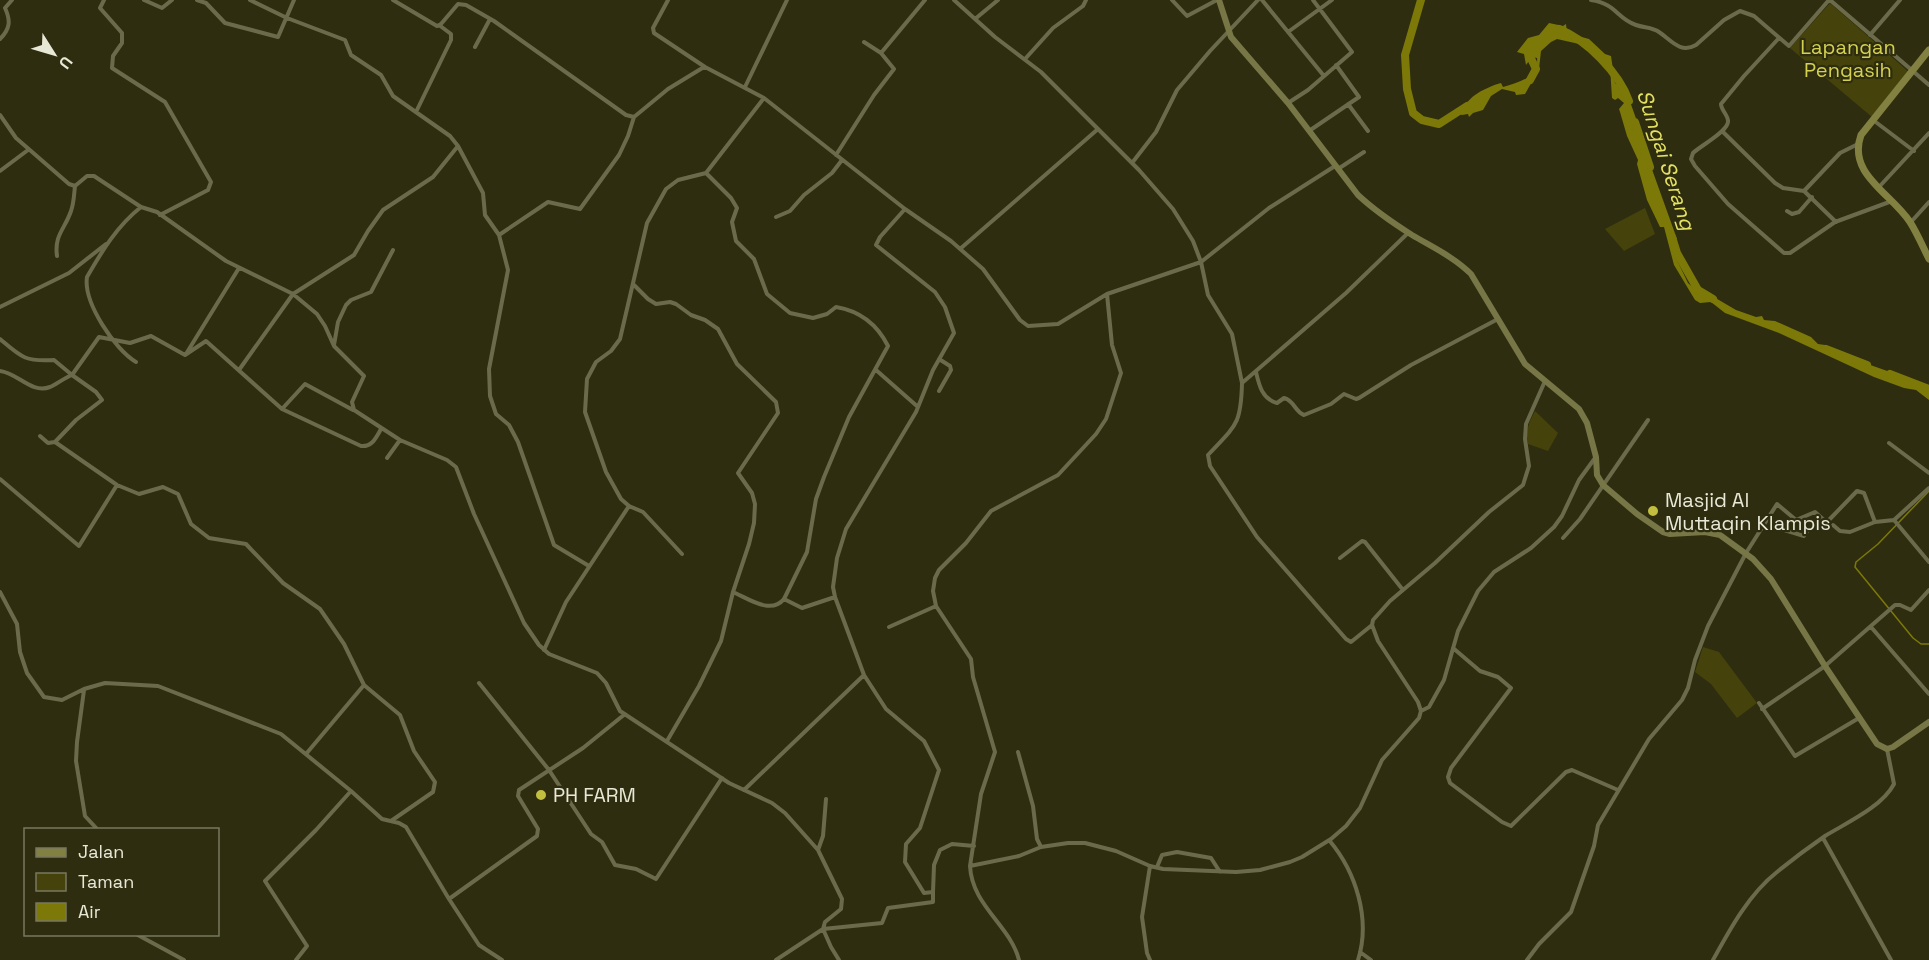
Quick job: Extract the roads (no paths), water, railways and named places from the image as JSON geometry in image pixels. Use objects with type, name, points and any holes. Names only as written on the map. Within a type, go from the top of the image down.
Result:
[{"type":"main road","points":[[1929,50],[1861,135],[1857,156],[1861,166],[1910,222],[1929,259]]},
{"type":"street","points":[[0,39],[8,31],[10,19],[5,8],[12,0]]},
{"type":"street","points":[[104,0],[100,8],[122,33],[122,43],[112,56],[112,68],[165,102],[211,182],[208,190],[160,214]]},
{"type":"street","points":[[144,0],[162,8],[172,0]]},
{"type":"street","points":[[197,0],[206,3],[225,22],[278,37],[294,0]]},
{"type":"street","points":[[250,0],[287,18],[345,40],[351,55],[381,75],[393,96],[450,136],[458,146],[483,193],[485,215],[499,236],[508,270],[489,369],[490,396],[496,414],[509,425],[518,442],[554,545],[589,566]]},
{"type":"street","points":[[393,0],[451,34],[451,40],[416,112]]},
{"type":"street","points":[[466,5],[469,0]]},
{"type":"street","points":[[668,0],[653,32],[705,67],[764,98],[905,209],[960,249],[984,269],[1020,320],[1028,326],[1058,324],[1107,294],[1201,262],[1269,208],[1364,152]]},
{"type":"street","points":[[745,87],[787,0]]},
{"type":"street","points":[[881,53],[925,0]]},
{"type":"street","points":[[954,0],[1041,72],[1132,163],[1173,209],[1193,241],[1201,262],[1208,295],[1232,334],[1242,382],[1241,410],[1233,429],[1208,455],[1210,466],[1257,537],[1346,639],[1355,641],[1372,625],[1380,610],[1435,563],[1489,512],[1523,485],[1529,466],[1524,439],[1526,424],[1545,381]]},
{"type":"street","points":[[975,19],[998,0]]},
{"type":"street","points":[[1024,59],[1053,28],[1083,6],[1086,0]]},
{"type":"street","points":[[1172,0],[1187,16],[1218,0],[1231,37],[1288,103],[1358,195],[1408,233],[1463,266],[1471,274],[1525,364],[1585,416],[1596,457],[1597,475],[1603,485],[1637,514],[1663,532],[1670,534],[1705,532],[1720,535],[1746,553],[1771,579],[1874,740],[1887,749],[1894,784],[1891,791],[1885,798],[1823,838],[1776,873],[1753,896],[1727,934],[1713,960]]},
{"type":"street","points":[[1204,0],[1209,5]]},
{"type":"street","points":[[1132,163],[1156,132],[1177,90],[1228,30],[1260,0],[1324,76]]},
{"type":"street","points":[[1288,103],[1308,90],[1352,52],[1313,0]]},
{"type":"street","points":[[1288,32],[1332,0]]},
{"type":"street","points":[[1591,0],[1605,2],[1627,21],[1654,29],[1682,48],[1696,45],[1724,20],[1740,11],[1754,16],[1789,46],[1830,0],[1929,85]]},
{"type":"street","points":[[1870,35],[1900,0]]},
{"type":"street","points":[[440,26],[456,6],[466,5],[490,19],[626,115],[634,117]]},
{"type":"street","points":[[475,47],[490,19]]},
{"type":"street","points":[[1779,38],[1721,104],[1720,107],[1728,122],[1722,131],[1693,153],[1691,159],[1695,166],[1728,204],[1784,253],[1790,253],[1836,222],[1893,201]]},
{"type":"street","points":[[836,155],[874,95],[893,73],[893,67],[881,53],[864,42]]},
{"type":"street","points":[[1309,131],[1359,97],[1336,66]]},
{"type":"street","points":[[499,236],[548,202],[580,209],[619,155],[634,117],[668,89],[694,71],[705,67]]},
{"type":"street","points":[[682,554],[643,512],[621,499],[606,472],[585,412],[587,379],[596,362],[611,351],[620,339],[647,223],[666,189],[678,180],[706,174],[764,98]]},
{"type":"street","points":[[1348,104],[1368,131]]},
{"type":"street","points":[[0,115],[16,138],[28,150],[69,184],[75,186]]},
{"type":"street","points":[[1872,120],[1914,151]]},
{"type":"street","points":[[960,249],[1098,129]]},
{"type":"street","points":[[1722,131],[1777,185],[1804,191],[1812,196],[1836,222]]},
{"type":"street","points":[[1879,187],[1929,133]]},
{"type":"street","points":[[1804,191],[1840,153],[1858,144]]},
{"type":"street","points":[[238,370],[293,294],[354,255],[383,210],[433,177],[458,146]]},
{"type":"street","points":[[0,171],[28,150]]},
{"type":"street","points":[[776,217],[790,211],[804,195],[832,173],[842,160]]},
{"type":"street","points":[[706,174],[731,198],[737,208],[732,222],[736,241],[754,259],[767,294],[790,313],[813,318],[827,314],[836,307],[852,310],[863,316],[884,338],[888,346],[849,417],[824,477],[816,499],[807,552],[784,599],[779,605],[773,607],[733,592]]},
{"type":"street","points":[[57,256],[58,236],[71,212],[75,186],[87,176],[94,176],[141,207],[152,209],[160,214],[239,268],[293,294],[316,314],[325,326],[334,346],[364,376],[352,402],[357,412]]},
{"type":"street","points":[[1787,211],[1792,214],[1797,213],[1812,196]]},
{"type":"street","points":[[1910,222],[1929,202]]},
{"type":"street","points":[[136,362],[121,351],[112,339],[98,317],[86,287],[87,277],[109,241],[127,219],[141,207]]},
{"type":"street","points":[[905,209],[880,237],[876,245],[931,288],[942,301],[954,333],[939,359],[918,407],[846,529],[834,573],[835,597],[864,675],[886,709],[924,741],[939,770],[920,828],[906,844],[905,862],[924,893],[933,892]]},
{"type":"street","points":[[1242,382],[1346,293],[1408,233]]},
{"type":"street","points":[[0,307],[69,273],[109,241]]},
{"type":"street","points":[[334,346],[338,322],[346,305],[351,300],[371,292],[393,250]]},
{"type":"street","points":[[185,355],[239,268]]},
{"type":"street","points":[[634,285],[656,304],[670,302],[676,304],[718,329],[737,364],[776,402],[778,413],[738,473],[752,493],[755,504],[754,523],[733,592],[722,641],[667,741]]},
{"type":"street","points":[[1019,960],[1012,942],[975,891],[970,878],[981,794],[994,760],[994,745],[973,677],[971,659],[936,606],[933,591],[936,574],[966,543],[985,518],[1001,504],[1058,475],[1090,441],[1106,419],[1121,373],[1112,345],[1107,294]]},
{"type":"street","points":[[1256,372],[1266,398],[1277,403],[1284,398],[1288,399],[1298,412],[1304,415],[1331,404],[1344,394],[1359,398],[1411,365],[1498,319]]},
{"type":"street","points":[[0,371],[8,372],[34,388],[48,388],[72,375],[99,337],[130,343],[151,336],[185,355]]},
{"type":"street","points":[[0,339],[17,354],[34,362],[54,360],[96,392],[102,400],[76,420],[55,442],[48,443],[40,436]]},
{"type":"street","points":[[185,355],[206,341],[282,408],[361,446],[366,447],[373,442],[381,429]]},
{"type":"street","points":[[939,359],[950,366],[951,370],[939,391]]},
{"type":"street","points":[[876,370],[918,407]]},
{"type":"street","points":[[282,408],[305,384],[357,412],[400,440],[447,460],[456,467],[463,480],[468,500],[524,623],[544,650],[597,673],[606,683],[618,709],[722,778],[776,805],[793,820],[818,850],[842,899],[841,909],[825,922],[823,929],[839,960]]},
{"type":"street","points":[[1563,538],[1580,519],[1648,420]]},
{"type":"street","points":[[387,458],[400,440]]},
{"type":"street","points":[[55,442],[117,485],[139,494],[163,487],[178,494],[191,524],[209,538],[246,544],[283,583],[320,609],[344,644],[364,685],[400,716],[414,751],[435,782],[433,792],[391,821]]},
{"type":"street","points":[[1889,442],[1929,473]]},
{"type":"street","points":[[1421,711],[1429,707],[1443,680],[1462,622],[1487,578],[1532,548],[1549,533],[1562,516],[1580,480],[1596,457]]},
{"type":"street","points":[[0,479],[79,546],[117,485]]},
{"type":"street","points":[[1833,525],[1844,532],[1875,522],[1894,520],[1929,488]]},
{"type":"street","points":[[1796,520],[1815,512],[1828,521],[1853,493],[1861,491],[1864,493],[1875,522]]},
{"type":"street","points":[[1527,960],[1539,944],[1571,912],[1594,846],[1598,825],[1649,739],[1682,699],[1688,688],[1695,660],[1708,626],[1746,553],[1777,504],[1808,530],[1804,536],[1781,529]]},
{"type":"street","points":[[544,650],[566,602],[630,506]]},
{"type":"street","points":[[1894,520],[1929,562]]},
{"type":"street","points":[[1340,558],[1362,541],[1365,542],[1402,590]]},
{"type":"street","points":[[1762,708],[1825,666],[1893,607],[1898,604],[1911,610],[1929,590]]},
{"type":"street","points":[[0,592],[17,624],[20,652],[27,673],[44,697],[62,700],[84,689],[105,683],[158,686],[282,734],[382,819],[406,827],[479,945],[502,960]]},
{"type":"street","points":[[784,599],[802,608],[835,597]]},
{"type":"street","points":[[889,627],[936,606]]},
{"type":"street","points":[[970,866],[1068,843],[1085,843],[1116,851],[1150,866],[1220,872],[1260,870],[1302,857],[1329,840],[1357,814],[1382,760],[1419,718],[1421,711],[1418,702],[1378,641],[1372,625]]},
{"type":"street","points":[[1871,627],[1929,694]]},
{"type":"street","points":[[1453,648],[1480,670],[1498,677],[1511,688],[1451,768],[1448,777],[1450,783],[1502,822],[1511,826],[1566,772],[1572,770],[1618,790]]},
{"type":"street","points":[[744,790],[864,675]]},
{"type":"street","points":[[479,683],[549,770],[591,834],[602,842],[615,865],[636,869],[656,879],[722,778]]},
{"type":"street","points":[[306,754],[364,685]]},
{"type":"street","points":[[84,689],[76,761],[85,816],[96,828]]},
{"type":"street","points":[[1759,703],[1795,756],[1859,718]]},
{"type":"street","points":[[449,899],[537,836],[538,829],[518,793],[597,738],[625,714]]},
{"type":"street","points":[[1887,749],[1929,722]]},
{"type":"street","points":[[1018,752],[1033,806],[1037,839],[1041,848]]},
{"type":"street","points":[[296,960],[307,946],[265,880],[316,830],[351,791]]},
{"type":"street","points":[[818,850],[823,836],[826,799]]},
{"type":"street","points":[[1823,838],[1890,960]]},
{"type":"street","points":[[1329,840],[1340,852],[1349,870],[1363,913],[1364,931],[1358,960]]},
{"type":"street","points":[[776,960],[823,929],[882,923],[888,908],[933,902],[934,865],[940,850],[952,844],[974,846]]},
{"type":"street","points":[[1157,867],[1162,855],[1177,852],[1210,858],[1220,872]]},
{"type":"street","points":[[1150,866],[1142,917],[1150,960]]},
{"type":"street","points":[[140,936],[184,960]]},
{"type":"street","points":[[1360,952],[1371,960]]},
{"type":"water","points":[[1549,23],[1563,26],[1566,24],[1567,33],[1589,39],[1605,54],[1611,56],[1615,83],[1627,93],[1639,127],[1637,137],[1649,161],[1677,239],[1675,239],[1674,254],[1688,283],[1697,291],[1707,293],[1736,310],[1756,317],[1762,316],[1764,320],[1775,321],[1811,337],[1818,344],[1825,345],[1836,354],[1893,373],[1912,386],[1929,392],[1929,400],[1916,390],[1874,377],[1779,333],[1725,313],[1711,302],[1700,303],[1695,300],[1674,265],[1664,227],[1660,227],[1647,200],[1637,164],[1638,160],[1627,136],[1619,109],[1624,103],[1618,98],[1615,100],[1612,98],[1610,67],[1606,60],[1588,46],[1557,39],[1541,51],[1539,69],[1525,94],[1516,95],[1515,92],[1502,89],[1491,96],[1483,110],[1469,117],[1468,114],[1462,115],[1455,112],[1484,90],[1501,83],[1503,87],[1531,75],[1537,65],[1537,58],[1532,57],[1526,65],[1524,54],[1517,52],[1528,38],[1539,35]]},
{"type":"waterway","name":"Sungai Serang","points":[[1421,0],[1405,55],[1407,89],[1413,113],[1422,120],[1439,124],[1467,106]]},
{"type":"waterway","name":"Sungai Serang","points":[[1559,29],[1580,41],[1601,59],[1618,79],[1629,101]]},
{"type":"waterway","name":"Sungai Serang","points":[[1529,49],[1527,50],[1536,69],[1530,80]]},
{"type":"waterway","name":"Sungai Serang","points":[[1635,122],[1650,167]]},
{"type":"waterway","name":"Sungai Serang","points":[[1672,237],[1677,253],[1698,290],[1713,299]]},
{"type":"waterway","name":"Sungai Serang","points":[[1826,349],[1867,365]]},
{"type":"waterway","name":"Sungai Serang","points":[[1890,374],[1929,389]]},
{"type":"waterway","points":[[1929,491],[1878,544],[1856,562],[1855,567],[1913,638],[1921,644],[1929,644]]},
{"type":"place","name":"Masjid Al Muttaqin Klampis","points":[[1653,511]]},
{"type":"place","name":"PH FARM","points":[[541,795]]},
{"type":"park label","name":"Lapangan Pengasih","points":[[1848,58]]}]
